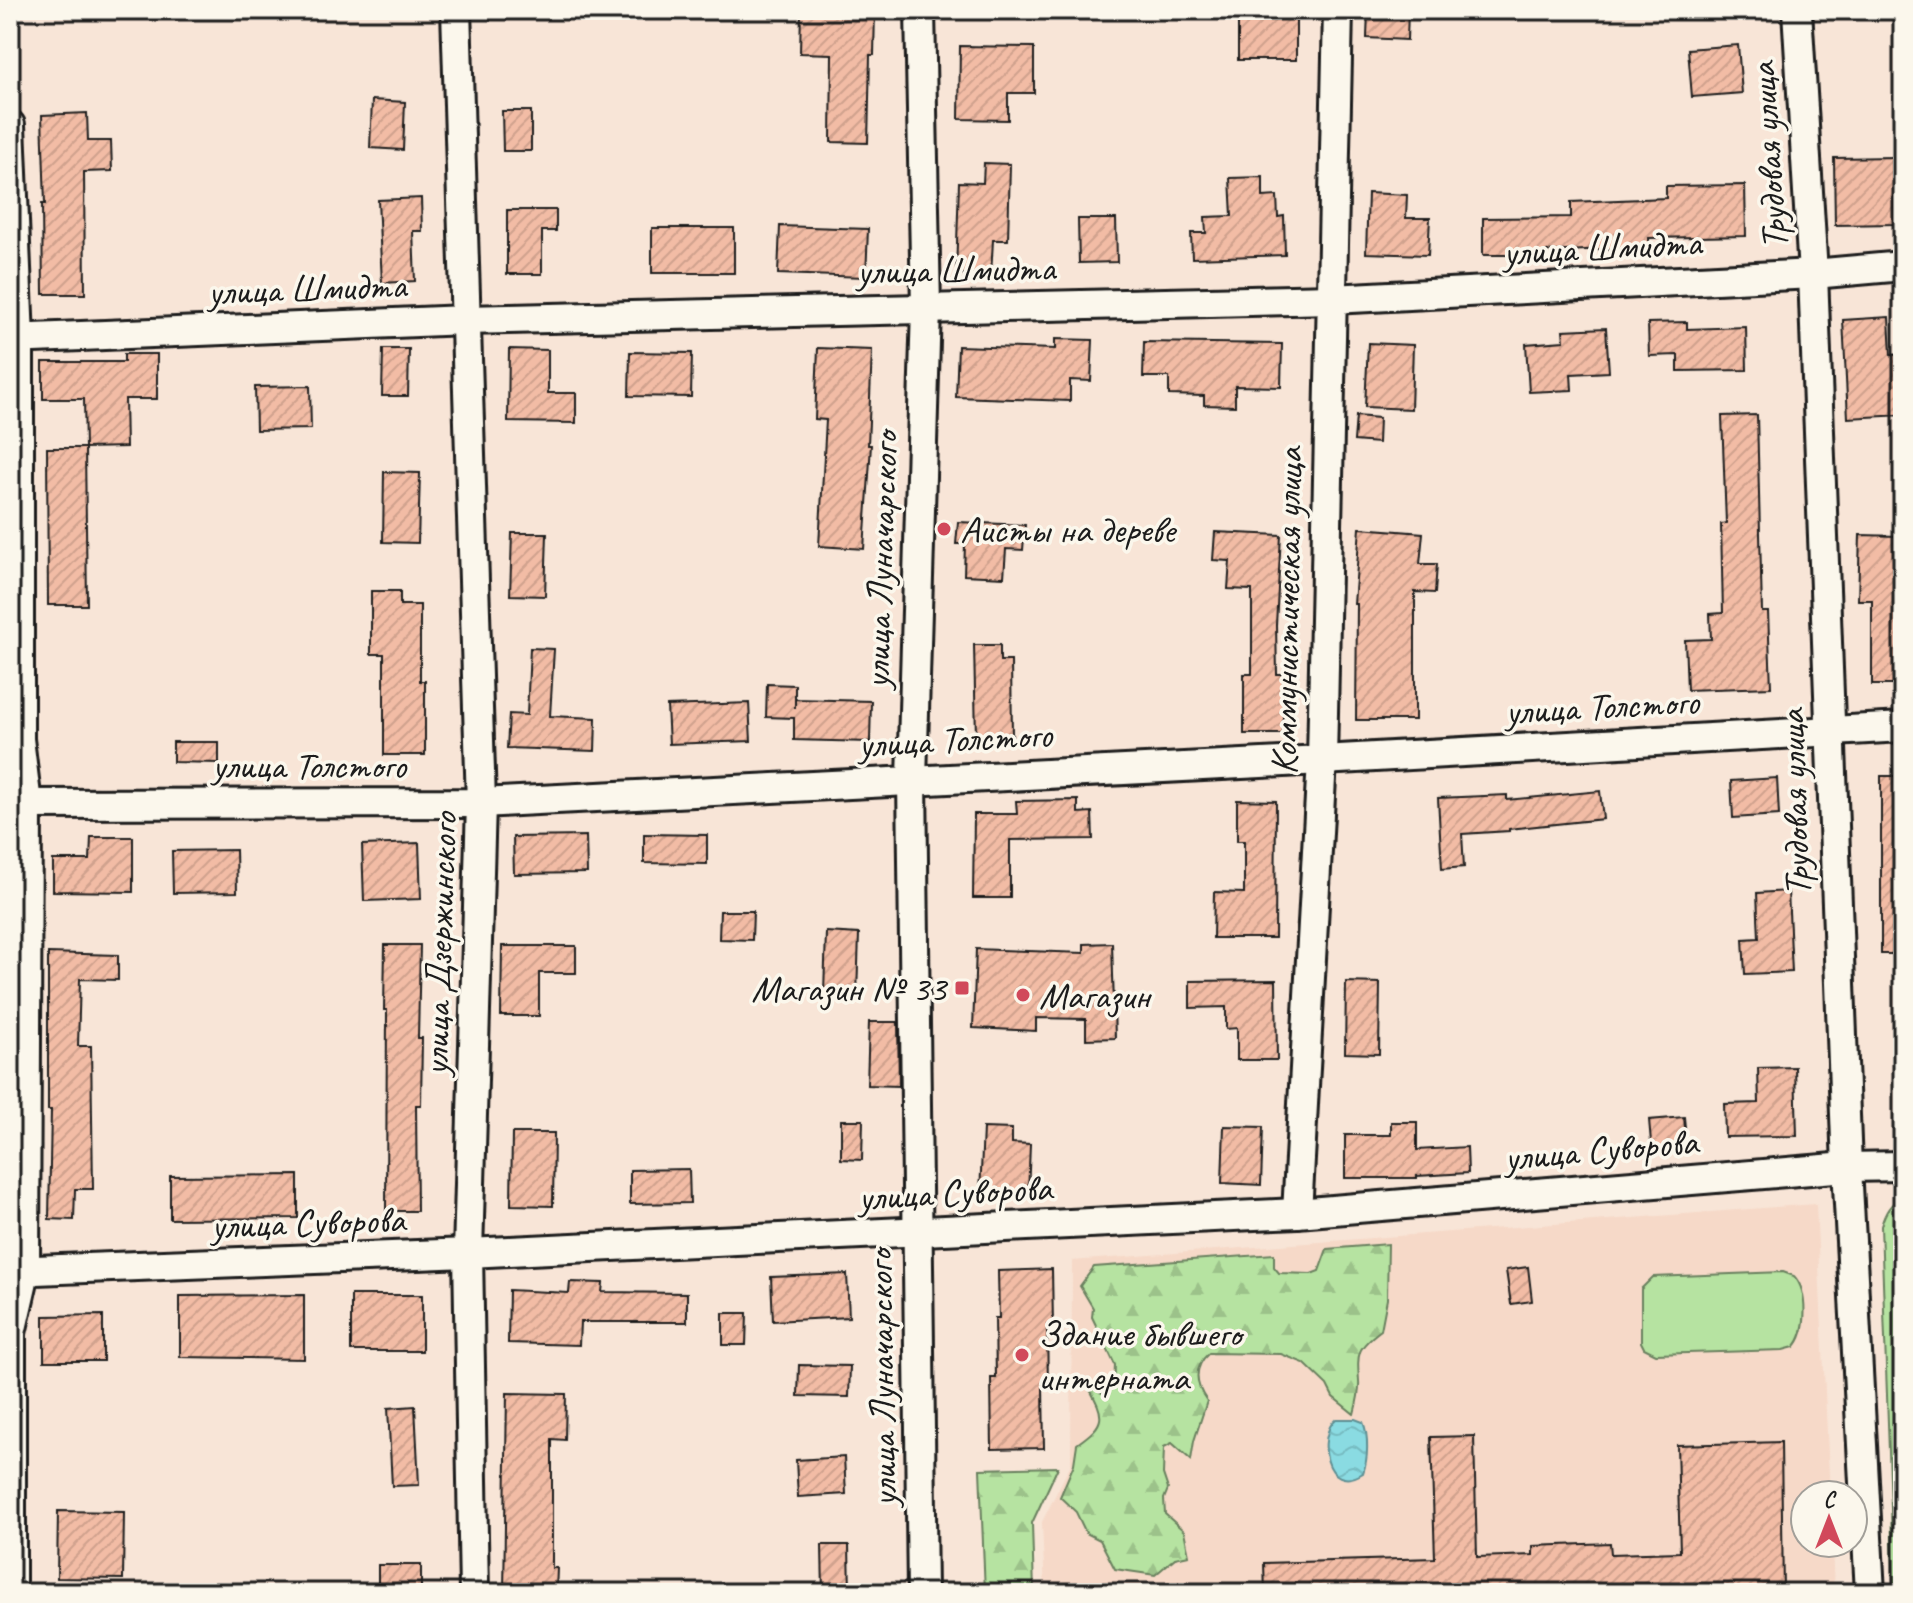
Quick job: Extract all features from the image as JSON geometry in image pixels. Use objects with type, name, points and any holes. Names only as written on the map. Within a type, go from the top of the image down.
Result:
[{"type":"street","name":"улица Дзержинского","points":[[456,10],[481,803],[468,1253],[474,1593]]},
{"type":"street","name":"улица Луначарского","points":[[920,10],[926,308],[912,779],[922,1593]]},
{"type":"street","name":"Коммунистическая улица","points":[[1297,1213],[1322,760],[1338,10]]},
{"type":"street","name":"Трудовая улица","points":[[1797,10],[1813,274],[1828,731],[1870,1593]]},
{"type":"street","points":[[10,125],[19,739],[17,1272],[11,1333],[11,1593]]},
{"type":"street","name":"улица Шмидта","points":[[15,339],[465,320],[1332,299],[1813,274],[1903,266]]},
{"type":"street","name":"улица Толстого","points":[[18,804],[481,803],[1903,727]]},
{"type":"street","name":"улица Суворова","points":[[17,1272],[1297,1213],[1847,1167],[1903,1166]]},
{"type":"shaded area","points":[[1816,1204],[1829,1479],[1789,1479],[1789,1559],[1833,1559],[1834,1593],[1045,1593],[1042,1522],[1071,1464],[1072,1261]]},
{"type":"green space","points":[[1903,1197],[1903,1593],[1894,1593],[1881,1226],[1889,1208]]},
{"type":"green space","points":[[1388,1244],[1387,1299],[1381,1330],[1360,1351],[1359,1389],[1354,1414],[1333,1397],[1327,1385],[1304,1363],[1281,1354],[1209,1353],[1198,1370],[1200,1389],[1207,1401],[1191,1460],[1172,1443],[1164,1447],[1163,1474],[1168,1489],[1164,1499],[1165,1514],[1184,1531],[1189,1555],[1175,1558],[1155,1575],[1115,1569],[1100,1540],[1086,1533],[1076,1512],[1060,1497],[1074,1464],[1077,1444],[1094,1430],[1100,1419],[1098,1405],[1088,1386],[1104,1394],[1114,1386],[1115,1365],[1092,1317],[1093,1308],[1080,1286],[1094,1267],[1274,1254],[1274,1267],[1279,1273],[1311,1274],[1319,1271],[1327,1249]]},
{"type":"green space","points":[[1783,1272],[1794,1276],[1804,1301],[1802,1332],[1794,1347],[1783,1350],[1656,1354],[1644,1348],[1641,1342],[1641,1289],[1653,1277]]},
{"type":"green space","points":[[1058,1467],[1032,1523],[1034,1593],[985,1593],[980,1469]]},
{"type":"water","points":[[1336,1419],[1355,1419],[1363,1422],[1365,1428],[1365,1467],[1363,1473],[1350,1478],[1340,1477],[1332,1471],[1328,1461],[1326,1438]]},
{"type":"building","points":[[801,10],[875,10],[874,55],[870,55],[868,143],[831,142],[832,54],[800,53]]},
{"type":"building","points":[[1238,10],[1296,10],[1296,60],[1238,60]]},
{"type":"building","points":[[1368,10],[1408,10],[1407,40],[1367,38]]},
{"type":"building","points":[[1738,45],[1742,93],[1692,97],[1688,49]]},
{"type":"building","points":[[960,46],[1034,47],[1034,93],[1008,93],[1008,120],[959,119]]},
{"type":"building","points":[[372,100],[405,102],[403,150],[370,148]]},
{"type":"building","points":[[502,111],[531,111],[531,151],[503,151]]},
{"type":"building","points":[[87,113],[88,141],[111,141],[112,171],[84,172],[85,294],[43,294],[42,204],[45,204],[42,115]]},
{"type":"building","points":[[1894,157],[1895,224],[1835,225],[1834,158]]},
{"type":"building","points":[[984,163],[1010,164],[1008,240],[993,240],[991,275],[956,274],[959,182],[983,183]]},
{"type":"building","points":[[1263,177],[1263,197],[1277,196],[1278,217],[1284,216],[1285,255],[1192,258],[1191,233],[1206,233],[1205,217],[1232,216],[1230,178]]},
{"type":"building","points":[[1745,185],[1746,236],[1649,238],[1649,247],[1545,252],[1545,255],[1483,255],[1483,218],[1571,217],[1571,202],[1666,198],[1666,186]]},
{"type":"building","points":[[1368,193],[1407,195],[1406,218],[1430,218],[1428,255],[1366,253]]},
{"type":"building","points":[[421,198],[422,231],[413,231],[415,281],[382,283],[378,200]]},
{"type":"building","points":[[507,210],[556,210],[556,231],[542,231],[542,274],[507,274]]},
{"type":"building","points":[[1078,219],[1116,219],[1117,262],[1079,263]]},
{"type":"building","points":[[780,226],[868,229],[866,277],[778,274]]},
{"type":"building","points":[[652,228],[734,228],[734,273],[652,273]]},
{"type":"building","points":[[1889,317],[1891,355],[1903,354],[1903,415],[1848,418],[1843,320]]},
{"type":"building","points":[[1687,322],[1687,329],[1746,327],[1747,370],[1678,371],[1678,355],[1649,356],[1648,323]]},
{"type":"building","points":[[1606,328],[1609,372],[1571,374],[1572,390],[1529,392],[1526,344],[1564,341],[1563,330]]},
{"type":"building","points":[[1055,339],[1093,340],[1091,381],[1070,380],[1070,401],[956,397],[958,346],[1055,349]]},
{"type":"building","points":[[1144,342],[1282,344],[1281,387],[1235,386],[1235,406],[1204,405],[1204,396],[1169,395],[1169,377],[1143,377]]},
{"type":"building","points":[[1368,343],[1413,345],[1411,409],[1365,407]]},
{"type":"building","points":[[818,348],[872,350],[868,445],[871,445],[864,549],[819,546],[826,420],[815,419]]},
{"type":"building","points":[[383,349],[409,349],[408,396],[382,396]]},
{"type":"building","points":[[509,349],[548,350],[548,393],[576,393],[576,423],[508,422]]},
{"type":"building","points":[[630,352],[692,353],[691,397],[629,396]]},
{"type":"building","points":[[124,354],[157,354],[157,399],[125,399],[126,447],[85,448],[84,399],[43,399],[43,362],[124,362]]},
{"type":"building","points":[[310,386],[311,429],[256,430],[255,387]]},
{"type":"building","points":[[1757,415],[1762,612],[1768,612],[1771,687],[1687,690],[1685,640],[1711,639],[1710,614],[1723,613],[1721,524],[1726,523],[1722,416]]},
{"type":"building","points":[[1356,416],[1379,418],[1378,443],[1354,441]]},
{"type":"building","points":[[47,448],[85,448],[87,605],[48,605]]},
{"type":"building","points":[[384,472],[420,473],[418,543],[383,542]]},
{"type":"building","points":[[958,522],[1025,525],[1023,550],[1006,549],[1004,577],[964,575],[965,544],[956,544]]},
{"type":"building","points":[[1360,528],[1423,533],[1420,564],[1437,564],[1435,593],[1415,592],[1415,720],[1356,720],[1357,604],[1354,604]]},
{"type":"building","points":[[1215,532],[1281,535],[1276,625],[1277,674],[1283,674],[1283,734],[1244,734],[1244,674],[1252,674],[1252,590],[1228,589],[1230,561],[1213,560]]},
{"type":"building","points":[[512,533],[547,533],[545,596],[510,595]]},
{"type":"building","points":[[1860,535],[1899,536],[1898,590],[1903,590],[1903,685],[1872,685],[1872,600],[1858,600]]},
{"type":"building","points":[[371,591],[400,591],[400,605],[420,605],[420,681],[425,681],[425,755],[384,755],[384,654],[371,654]]},
{"type":"building","points":[[974,645],[1000,645],[1000,661],[1011,661],[1012,736],[976,737]]},
{"type":"building","points":[[530,648],[554,649],[550,716],[596,718],[595,751],[507,748],[509,714],[527,715]]},
{"type":"building","points":[[767,684],[795,685],[795,699],[871,701],[870,742],[794,740],[794,718],[766,717]]},
{"type":"building","points":[[749,703],[751,741],[669,744],[667,706]]},
{"type":"building","points":[[173,742],[219,742],[219,763],[173,762]]},
{"type":"building","points":[[1881,776],[1903,776],[1903,954],[1881,954]]},
{"type":"building","points":[[1777,778],[1779,815],[1733,818],[1731,781]]},
{"type":"building","points":[[1600,791],[1603,819],[1462,834],[1464,867],[1442,869],[1438,798],[1507,795],[1507,800]]},
{"type":"building","points":[[1078,800],[1078,813],[1092,812],[1093,839],[1010,840],[1010,898],[973,898],[974,814],[1017,814],[1016,801]]},
{"type":"building","points":[[1237,800],[1276,801],[1275,938],[1213,938],[1214,892],[1244,893],[1244,841],[1237,841]]},
{"type":"building","points":[[644,834],[707,835],[707,864],[644,863]]},
{"type":"building","points":[[586,836],[587,873],[514,874],[513,837]]},
{"type":"building","points":[[91,837],[133,837],[133,892],[53,891],[53,860],[90,860]]},
{"type":"building","points":[[419,843],[421,899],[364,901],[362,845]]},
{"type":"building","points":[[236,850],[237,892],[173,893],[172,851]]},
{"type":"building","points":[[1788,891],[1792,972],[1745,974],[1743,939],[1759,938],[1757,893]]},
{"type":"building","points":[[720,911],[753,911],[752,940],[719,939]]},
{"type":"building","points":[[826,932],[859,934],[857,995],[824,993]]},
{"type":"building","name":"Магазин","points":[[1112,943],[1115,1038],[1086,1039],[1086,1019],[1036,1018],[1036,1031],[973,1028],[976,949],[1084,953],[1084,944]]},
{"type":"building","points":[[385,945],[420,945],[418,1038],[422,1038],[421,1105],[416,1105],[417,1211],[386,1211]]},
{"type":"building","points":[[502,946],[576,946],[576,973],[539,973],[539,1016],[501,1016]]},
{"type":"building","points":[[48,953],[118,955],[118,980],[80,979],[78,1046],[91,1046],[93,1189],[75,1189],[74,1220],[49,1219],[51,1110],[48,1110]]},
{"type":"building","points":[[1276,980],[1277,1060],[1237,1060],[1237,1028],[1226,1029],[1226,1007],[1190,1008],[1190,981]]},
{"type":"building","points":[[1346,982],[1380,983],[1379,1054],[1345,1053]]},
{"type":"building","points":[[869,1022],[898,1022],[899,1086],[867,1085]]},
{"type":"building","points":[[1795,1067],[1797,1136],[1725,1137],[1724,1104],[1759,1103],[1758,1068]]},
{"type":"building","points":[[1684,1117],[1687,1150],[1652,1153],[1649,1120]]},
{"type":"building","points":[[841,1120],[863,1120],[862,1160],[841,1159]]},
{"type":"building","points":[[1391,1122],[1417,1122],[1417,1150],[1467,1147],[1468,1173],[1417,1178],[1345,1178],[1345,1135],[1391,1135]]},
{"type":"building","points":[[1224,1126],[1263,1127],[1261,1185],[1222,1183]]},
{"type":"building","points":[[983,1128],[1012,1129],[1012,1143],[1030,1144],[1028,1195],[980,1194]]},
{"type":"building","points":[[512,1133],[554,1133],[553,1206],[511,1205]]},
{"type":"building","points":[[689,1169],[690,1203],[630,1204],[630,1170]]},
{"type":"building","points":[[298,1175],[298,1218],[170,1219],[170,1176]]},
{"type":"building","points":[[1528,1267],[1532,1301],[1511,1304],[1506,1270]]},
{"type":"building","name":"Здание бывшего интерната","points":[[1052,1269],[1053,1325],[1047,1325],[1048,1386],[1043,1386],[1044,1448],[992,1449],[991,1378],[996,1378],[998,1271]]},
{"type":"building","points":[[847,1274],[849,1317],[773,1321],[771,1277]]},
{"type":"building","points":[[570,1282],[603,1283],[602,1292],[687,1293],[687,1322],[580,1322],[579,1345],[508,1343],[509,1290],[569,1293]]},
{"type":"building","points":[[304,1295],[304,1359],[180,1357],[180,1296]]},
{"type":"building","points":[[351,1295],[422,1295],[422,1351],[351,1351]]},
{"type":"building","points":[[723,1313],[747,1313],[746,1345],[723,1345]]},
{"type":"building","points":[[103,1315],[103,1361],[44,1361],[44,1316]]},
{"type":"building","points":[[799,1365],[850,1366],[849,1397],[798,1396]]},
{"type":"building","points":[[507,1393],[566,1394],[565,1440],[552,1439],[552,1568],[557,1568],[556,1593],[504,1593]]},
{"type":"building","points":[[415,1406],[419,1485],[392,1486],[388,1408]]},
{"type":"building","points":[[1474,1436],[1477,1557],[1533,1555],[1533,1546],[1610,1543],[1611,1554],[1680,1552],[1677,1445],[1781,1442],[1783,1593],[1265,1593],[1264,1563],[1435,1558],[1431,1437]]},
{"type":"building","points":[[844,1457],[846,1494],[798,1497],[796,1460]]},
{"type":"building","points":[[58,1511],[124,1512],[123,1579],[57,1578]]},
{"type":"building","points":[[822,1545],[849,1545],[850,1593],[823,1593]]},
{"type":"building","points":[[378,1565],[421,1565],[421,1593],[378,1593]]},
{"type":"place","name":"Аисты на дереве","points":[[944,529]]},
{"type":"place","name":"Магазин № 33","points":[[962,988]]},
{"type":"place","name":"Магазин","points":[[1023,995]]},
{"type":"place","name":"Здание бывшего интерната","points":[[1022,1355]]}]
